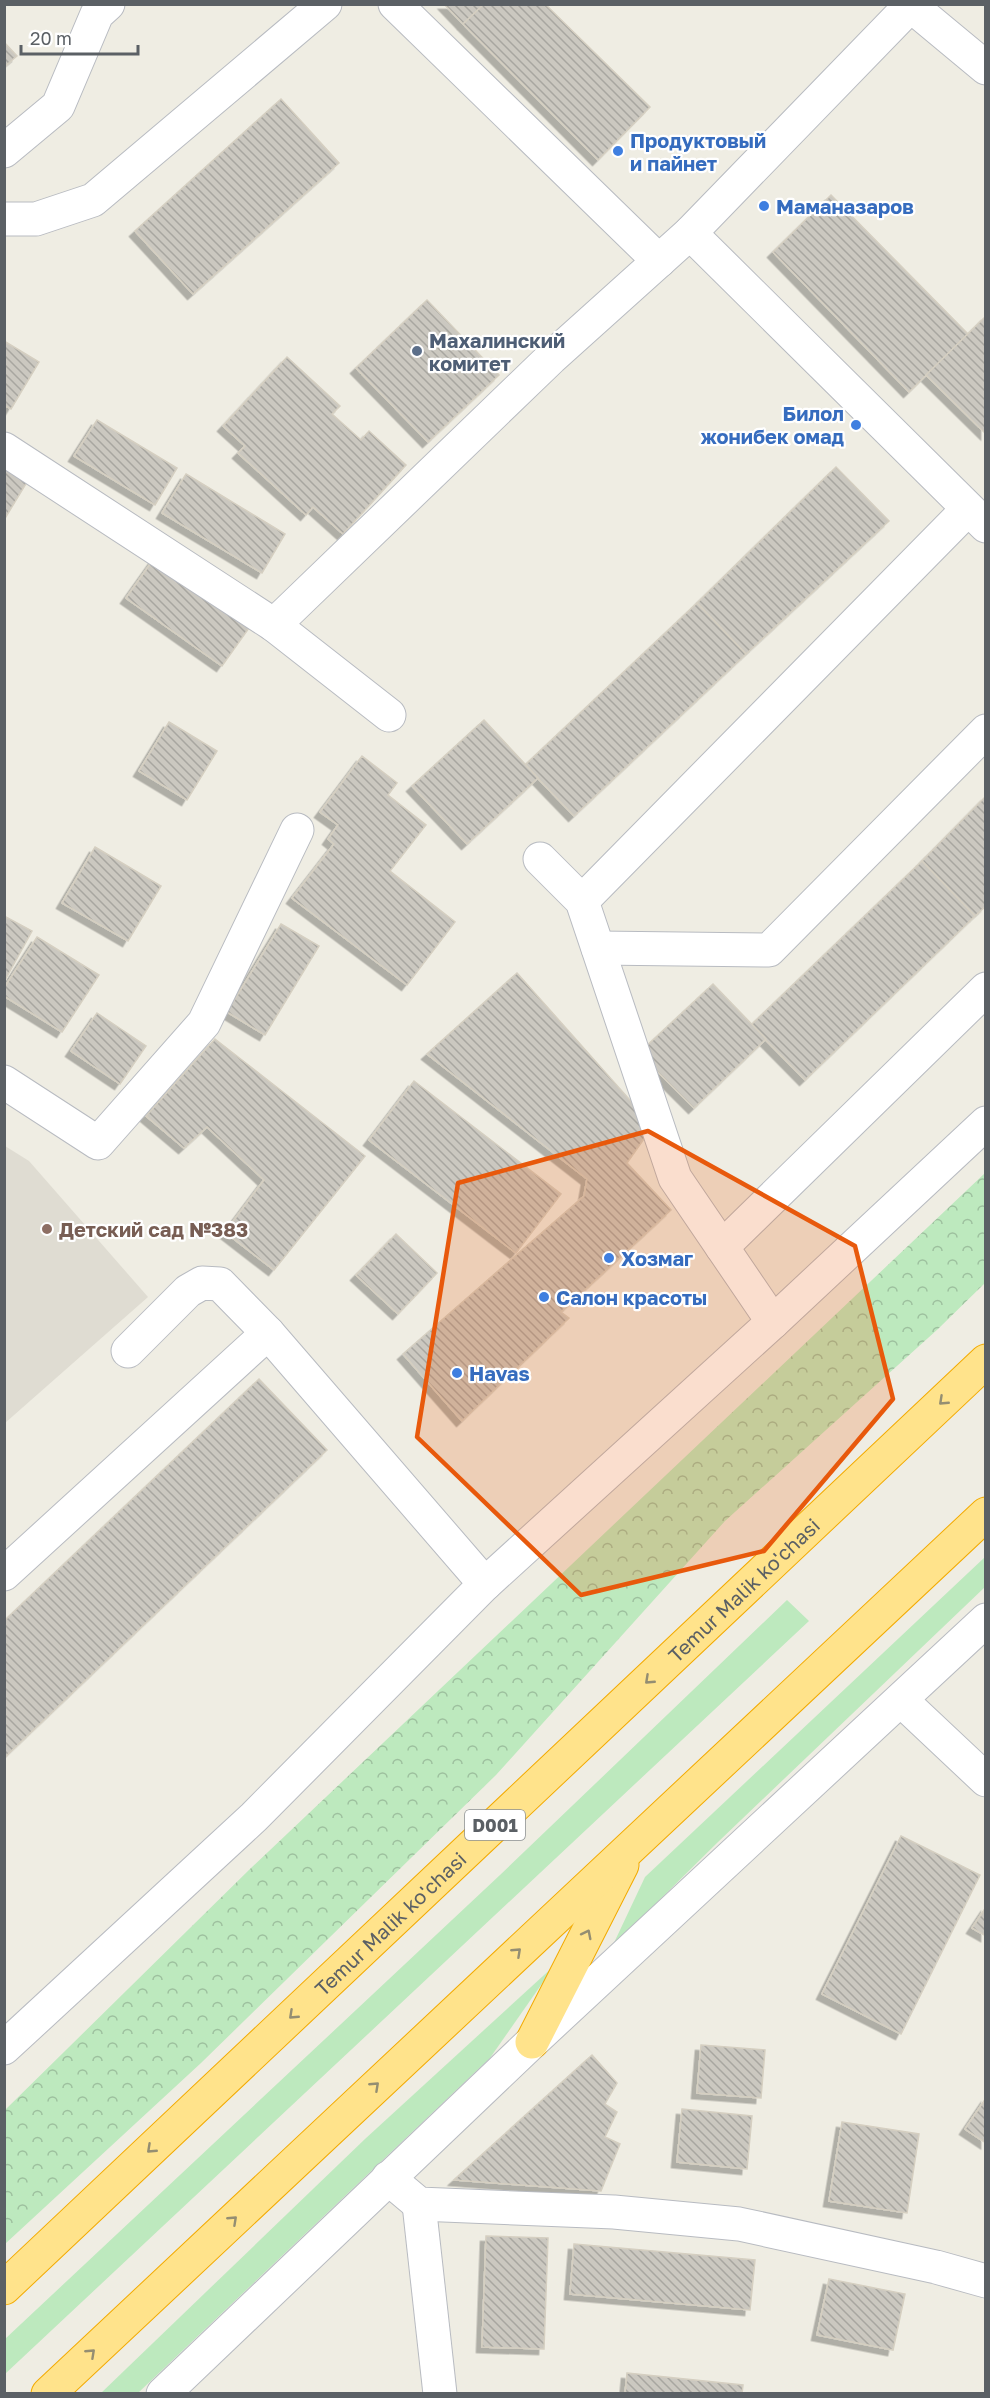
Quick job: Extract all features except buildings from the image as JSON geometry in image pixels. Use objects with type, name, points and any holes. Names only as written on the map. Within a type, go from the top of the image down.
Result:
[{"type":"highway","name":"Temur Malik ko'chasi","points":[[4,2288],[986,1361]]},
{"type":"highway","points":[[48,2394],[986,1514]]},
{"type":"highway","points":[[532,2042],[633,1843]]},
{"type":"street","points":[[4,151],[58,106],[97,14],[108,4]]},
{"type":"street","points":[[4,219],[36,219],[93,200],[325,4]]},
{"type":"street","points":[[395,4],[659,261]]},
{"type":"street","points":[[274,625],[551,358],[690,233],[911,5],[986,68]]},
{"type":"street","points":[[582,901],[977,517],[690,233]]},
{"type":"street","points":[[4,449],[274,625],[389,715]]},
{"type":"street","points":[[598,948],[769,950],[986,731]]},
{"type":"street","points":[[4,1082],[98,1143],[204,1023],[297,830]]},
{"type":"street","points":[[540,859],[582,901],[675,1178],[773,1322]]},
{"type":"street","points":[[722,1246],[986,988]]},
{"type":"street","points":[[4,2048],[254,1817],[485,1584],[773,1322],[986,1123]]},
{"type":"street","points":[[128,1351],[181,1298],[202,1283],[220,1284],[268,1333],[485,1584]]},
{"type":"street","points":[[4,1574],[268,1333]]},
{"type":"street","points":[[164,2394],[532,2042],[986,1620]]},
{"type":"street","points":[[901,1700],[986,1780]]},
{"type":"street","points":[[388,2178],[419,2204],[614,2212],[739,2224],[936,2267],[986,2281]]},
{"type":"street","points":[[419,2204],[440,2394]]},
{"type":"highlighted area","points":[[648,1131],[855,1246],[893,1399],[764,1551],[581,1595],[417,1437],[458,1183]]},
{"type":"shaded area","name":"Детский сад №383","points":[[5,1146],[29,1161],[148,1297],[5,1423]]},
{"type":"green space","points":[[985,1173],[985,1283],[938,1329],[725,1521],[496,1775],[201,2063],[5,2244],[5,2110],[251,1868]]},
{"type":"green space","points":[[985,1557],[985,1587],[718,1842],[612,1947],[645,1877]]},
{"type":"green space","points":[[787,1600],[809,1621],[5,2374],[5,2339],[500,1875]]},
{"type":"green space","points":[[555,1965],[490,2058],[138,2393],[100,2394],[365,2139]]},
{"type":"place","name":"Продуктовый и пайнет","points":[[618,151]]},
{"type":"place","name":"Маманазаров","points":[[764,206]]},
{"type":"place","name":"Махалинский комитет","points":[[417,351]]},
{"type":"place","name":"Билол жонибек омад","points":[[856,425]]},
{"type":"place","name":"Детский сад №383","points":[[47,1229]]},
{"type":"place","name":"Хозмаг","points":[[609,1258]]},
{"type":"place","name":"Салон красоты","points":[[544,1297]]},
{"type":"place","name":"Havas","points":[[457,1373]]}]
